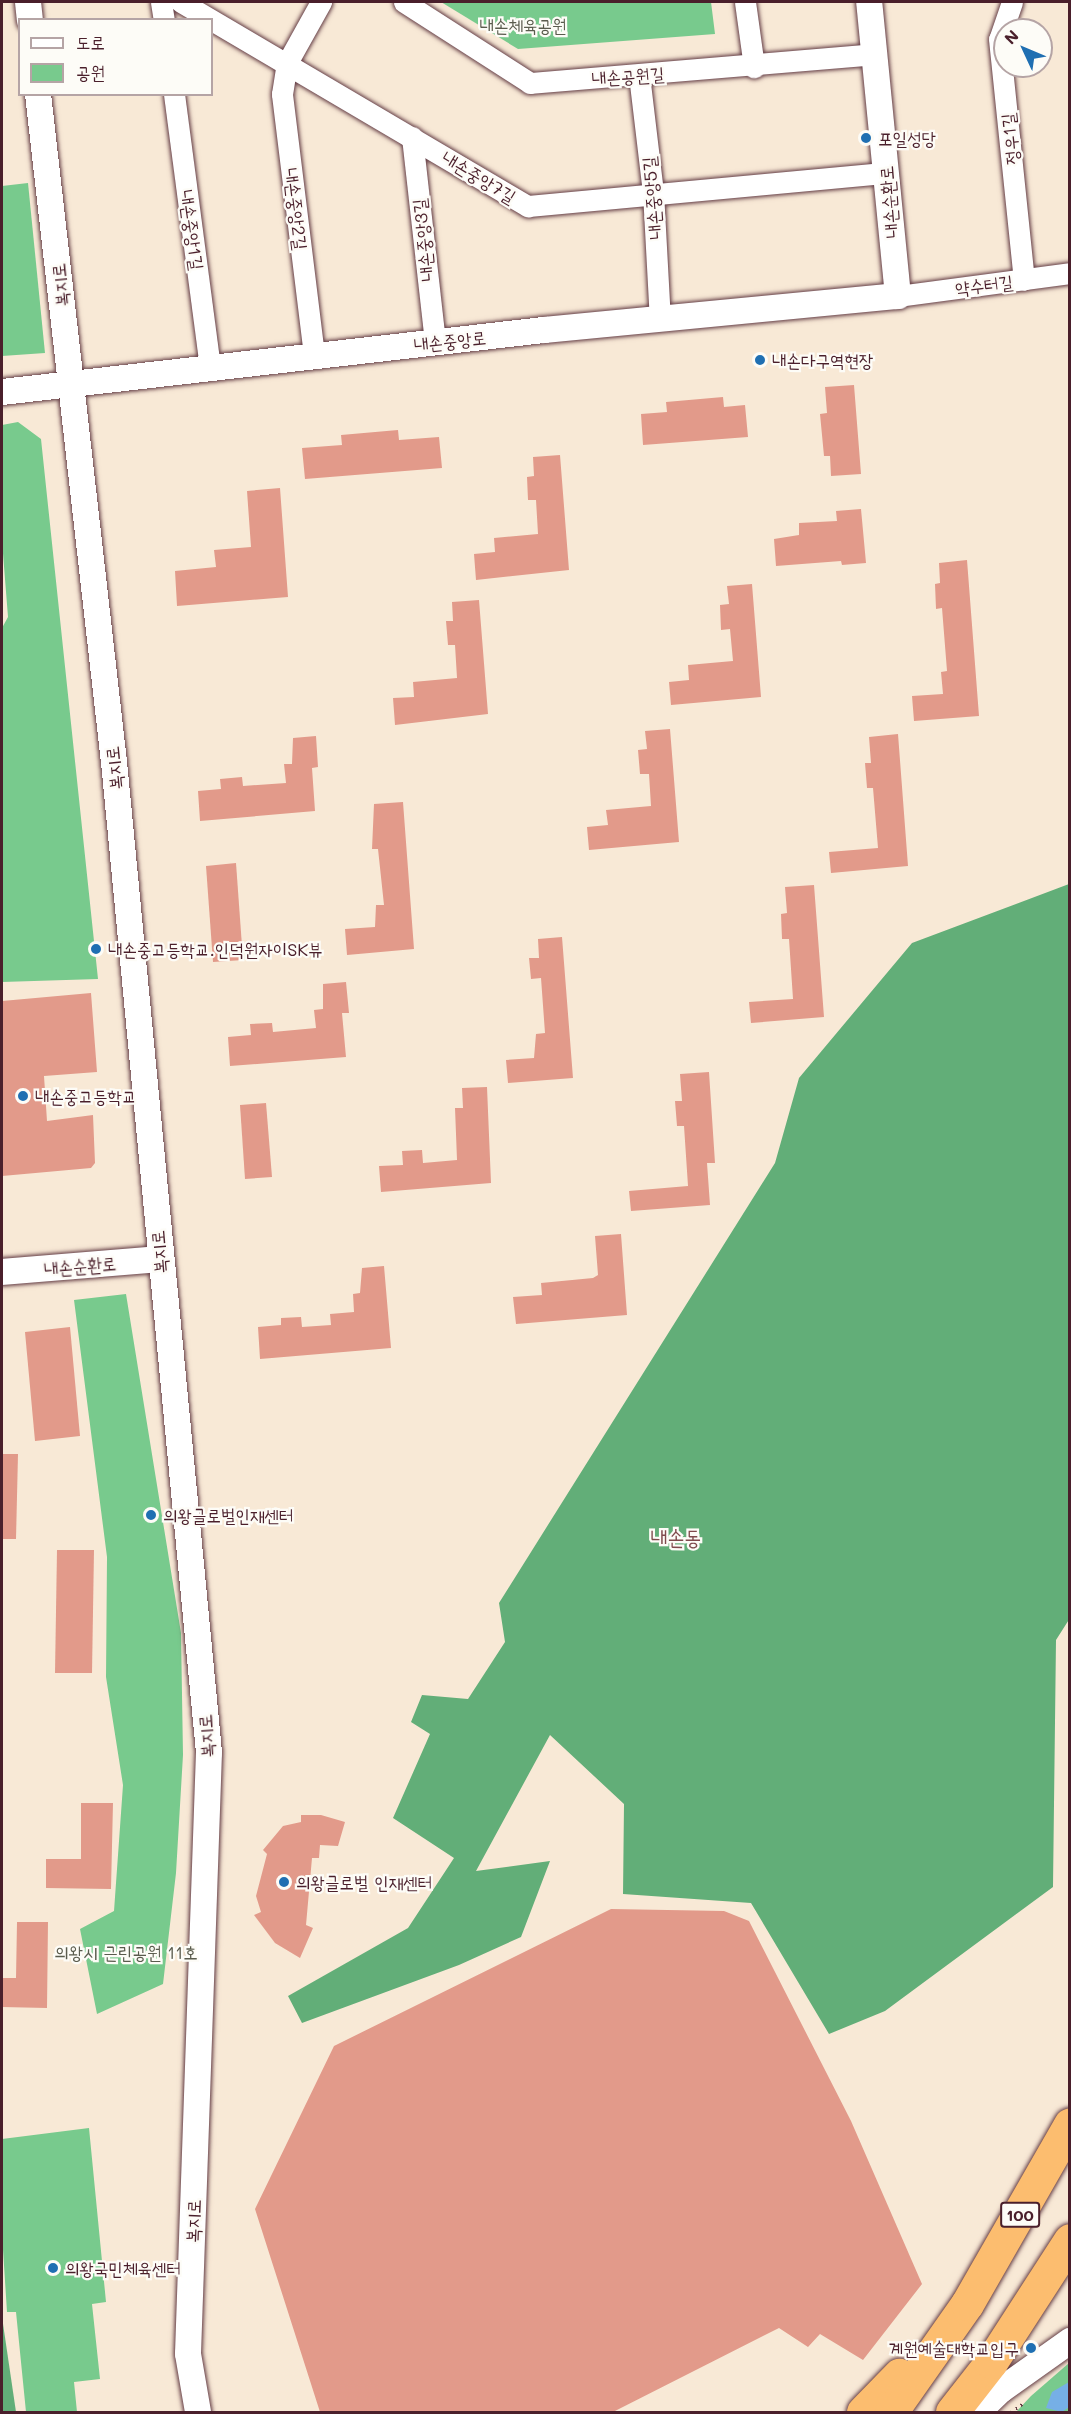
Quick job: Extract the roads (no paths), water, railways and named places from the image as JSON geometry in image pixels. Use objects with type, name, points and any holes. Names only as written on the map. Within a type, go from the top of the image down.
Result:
[{"type":"highway","name":"100","points":[[891,2412],[967,2304],[1070,2124]]},
{"type":"highway","points":[[962,2412],[991,2362],[1070,2240]]},
{"type":"highway","points":[[863,2412],[967,2304]]},
{"type":"highway","points":[[952,2412],[991,2362]]},
{"type":"street","points":[[161,2],[164,18]]},
{"type":"street","name":"내손중앙7길","points":[[181,2],[209,18]]},
{"type":"street","name":"내손중앙2길","points":[[314,355],[282,94],[287,63],[321,2]]},
{"type":"street","name":"내손공원길","points":[[404,2],[530,83],[754,67],[875,54]]},
{"type":"street","points":[[745,2],[754,67]]},
{"type":"street","name":"내손순환로","points":[[869,2],[898,296]]},
{"type":"street","name":"정우1길","points":[[1012,2],[999,39],[1024,280]]},
{"type":"street","name":"내손중앙7길","points":[[213,20],[528,206],[653,192],[886,173]]},
{"type":"street","name":"내손중앙5길","points":[[639,75],[653,192],[660,320]]},
{"type":"street","name":"복지로","points":[[39,96],[115,774],[159,1259],[209,1752],[188,2354],[198,2412]]},
{"type":"street","name":"내손중앙1길","points":[[174,96],[210,366]]},
{"type":"street","name":"내손중앙3길","points":[[412,137],[435,343]]},
{"type":"street","name":"약수터길","points":[[898,296],[1070,273]]},
{"type":"street","name":"내손중앙로","points":[[2,392],[210,366],[898,296]]},
{"type":"street","name":"내손순환로","points":[[2,1272],[159,1259]]},
{"type":"street","points":[[978,2412],[1002,2390],[1070,2341]]},
{"type":"water","points":[[1069,2382],[1069,2407],[1062,2412],[1046,2408],[1052,2392]]},
{"type":"place","name":"포일성당","points":[[866,138]]},
{"type":"place","name":"내손다구역현장","points":[[760,360]]},
{"type":"place","name":"내손중고등학교.인덕원자이SK뷰","points":[[96,949]]},
{"type":"place","name":"내손중고등학교","points":[[23,1096]]},
{"type":"place","name":"의왕글로벌인재센터","points":[[151,1515]]},
{"type":"place","name":"의왕글로벌 인재센터","points":[[284,1882]]},
{"type":"place","name":"의왕국민체육센터","points":[[53,2268]]},
{"type":"place","name":"계원예술대학교입구","points":[[1031,2348]]},
{"type":"district","name":"내손동","points":[[676,1537]]},
{"type":"park label","name":"내손체육공원","points":[[523,25]]},
{"type":"park label","name":"의왕시 근린공원 11호","points":[[126,1952]]}]
